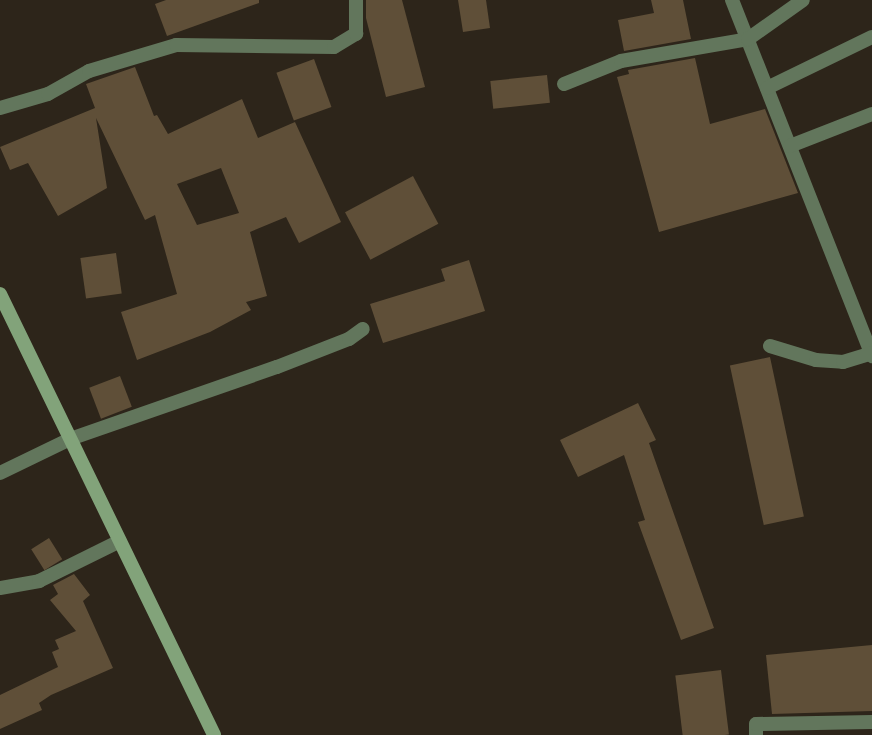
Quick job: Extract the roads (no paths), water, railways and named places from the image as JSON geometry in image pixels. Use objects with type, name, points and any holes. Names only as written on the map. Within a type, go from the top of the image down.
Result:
[{"type":"main road","points":[[0,294],[214,735]]},
{"type":"street","points":[[0,108],[48,94],[89,71],[176,45],[233,42],[334,47],[356,34],[356,0]]},
{"type":"street","points":[[732,0],[872,354],[843,362],[816,360],[770,346]]},
{"type":"street","points":[[564,84],[621,61],[748,38],[803,0]]},
{"type":"street","points":[[767,88],[872,37]]},
{"type":"street","points":[[790,146],[872,114]]},
{"type":"street","points":[[0,473],[70,439],[349,340],[363,329]]},
{"type":"street","points":[[0,588],[39,581],[120,541]]},
{"type":"street","points":[[756,735],[756,724],[872,722]]}]
